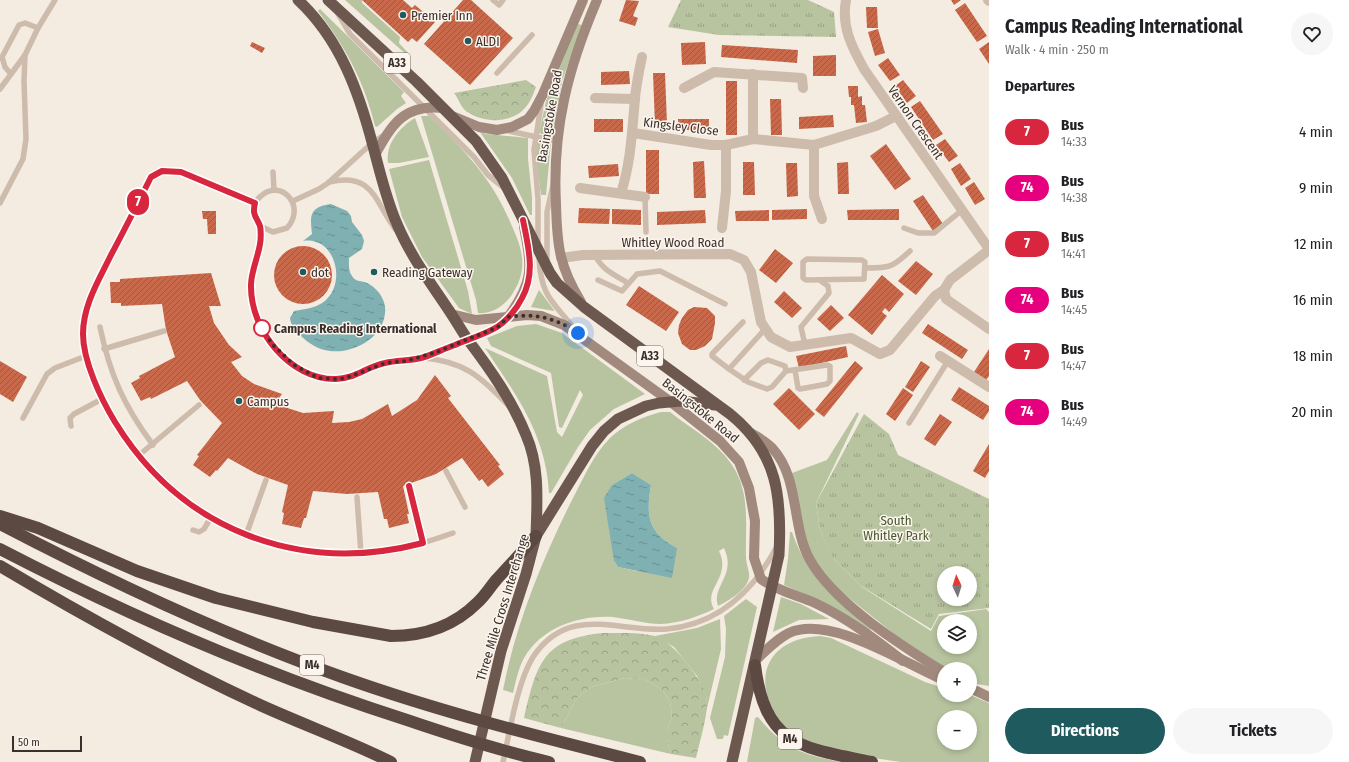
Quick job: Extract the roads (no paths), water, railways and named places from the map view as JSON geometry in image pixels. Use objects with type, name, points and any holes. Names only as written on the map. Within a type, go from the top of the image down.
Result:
[{"type":"highway","points":[[0,516],[38,528],[136,571],[216,598],[313,622],[391,636],[402,636],[431,631],[450,623],[466,613],[481,599],[536,536],[537,492],[535,468],[529,443],[515,412],[481,356],[468,340],[408,247],[391,210],[357,90],[329,37],[298,0]]},
{"type":"highway","name":"A33","points":[[330,2],[394,59],[446,112]]},
{"type":"highway","name":"Basingstoke Road","points":[[446,112],[484,152],[512,195],[538,252],[557,283],[584,307],[717,405]]},
{"type":"highway","name":"Three Mile Cross Interchange","points":[[475,762],[506,633],[526,574],[536,536],[592,446],[604,430],[618,419],[634,410],[652,404],[691,402],[717,405]]},
{"type":"highway","points":[[717,405],[752,433],[760,444],[766,457],[776,489],[780,513],[779,555],[732,762]]},
{"type":"highway","name":"M4","points":[[0,524],[73,562],[183,613],[275,652],[337,675],[470,718],[640,762]]},
{"type":"highway","name":"M4","points":[[0,549],[127,612],[184,638],[267,671],[339,698],[434,729],[549,762]]},
{"type":"highway","points":[[0,566],[191,671],[260,705],[391,762]]},
{"type":"highway","name":"M4","points":[[755,662],[758,686],[764,707],[771,721],[785,735],[805,747],[872,762]]},
{"type":"main road","name":"Basingstoke Road","points":[[375,155],[387,133],[407,113],[424,108],[446,112],[485,129],[502,130],[512,128],[528,118],[534,111],[543,94],[583,0]]},
{"type":"main road","name":"Basingstoke Road","points":[[584,307],[569,281],[556,238],[554,181],[556,141],[574,60],[597,0]]},
{"type":"main road","points":[[508,317],[522,298],[530,273],[529,253],[523,220]]},
{"type":"main road","name":"Basingstoke Road","points":[[451,314],[476,320],[541,316],[564,325],[578,333],[671,402],[729,449],[739,462],[746,478],[753,505],[755,527],[754,558],[759,576]]},
{"type":"main road","points":[[752,433],[768,443],[780,460],[791,485],[798,527],[803,543],[810,560],[826,582],[856,610],[937,667]]},
{"type":"main road","points":[[759,576],[772,586],[815,603],[840,617],[876,640],[903,661]]},
{"type":"main road","points":[[755,662],[771,646],[788,633],[814,628],[834,631],[937,677]]},
{"type":"main road","points":[[977,692],[989,697]]},
{"type":"street","name":"Vernon Crescent","points":[[846,0],[844,22],[849,41],[864,69],[989,250]]},
{"type":"street","name":"Kingsley Close","points":[[621,193],[628,173],[633,133],[635,98],[642,57]]},
{"type":"street","points":[[684,88],[714,72],[802,78],[803,88]]},
{"type":"street","points":[[753,74],[753,139]]},
{"type":"street","name":"Kingsley Close","points":[[595,98],[635,98]]},
{"type":"street","name":"Kingsley Close","points":[[633,133],[726,145],[753,139],[814,145],[876,126],[896,116]]},
{"type":"street","name":"Kingsley Close","points":[[722,228],[726,191],[726,145]]},
{"type":"street","points":[[814,145],[814,196],[822,219]]},
{"type":"street","points":[[580,188],[646,197]]},
{"type":"street","points":[[765,330],[771,338],[790,347],[851,338],[880,354],[884,353],[890,350],[935,296],[944,290],[950,280],[989,250]]},
{"type":"street","name":"Whitley Wood Road","points":[[561,258],[595,255],[730,254],[744,260],[750,272],[761,322],[765,330]]},
{"type":"street","points":[[944,290],[946,299],[989,329]]},
{"type":"street","points":[[944,359],[989,387]]},
{"type":"lane","points":[[0,89],[25,55],[38,28],[55,0]]},
{"type":"lane","points":[[493,0],[499,5],[504,0]]},
{"type":"lane","points":[[330,2],[350,34],[474,157],[488,174],[512,195]]},
{"type":"lane","points":[[11,74],[5,67],[2,57],[19,24],[25,23],[38,28]]},
{"type":"lane","points":[[497,73],[532,35]]},
{"type":"lane","points":[[0,203],[23,159],[26,139],[24,81],[25,55]]},
{"type":"lane","points":[[543,94],[534,136],[534,158],[538,199],[538,252],[541,278],[545,291],[556,308],[578,333]]},
{"type":"lane","points":[[502,130],[556,141]]},
{"type":"lane","points":[[293,201],[319,190],[372,143],[387,133]]},
{"type":"lane","points":[[255,203],[181,172],[162,171],[151,177],[91,296],[83,335],[86,356],[102,399],[123,435],[138,456],[168,487],[211,517],[246,536],[313,553],[361,554],[399,549],[453,533]]},
{"type":"lane","points":[[274,172],[274,190]]},
{"type":"lane","points":[[328,182],[351,179],[369,188],[385,215],[408,247]]},
{"type":"lane","points":[[550,273],[546,257],[546,231],[549,198],[554,181]]},
{"type":"lane","points":[[260,226],[273,232],[287,228],[295,216],[293,201],[285,193],[274,190],[263,194],[255,203],[254,215],[260,226],[260,242],[251,285],[253,302],[262,328],[272,344],[281,354],[304,372],[318,378],[336,379],[351,376],[385,363],[421,358],[498,327],[508,317]]},
{"type":"lane","points":[[646,197],[646,232]]},
{"type":"lane","points":[[904,228],[918,233],[934,234],[962,210]]},
{"type":"lane","points":[[865,268],[895,265],[910,251]]},
{"type":"lane","points":[[595,255],[598,263],[628,283]]},
{"type":"lane","points":[[807,259],[862,260],[865,262],[864,279],[821,281],[803,278],[803,262],[807,259]]},
{"type":"lane","points":[[598,280],[622,291],[637,274],[660,271],[725,304]]},
{"type":"lane","points":[[805,345],[801,327],[829,293],[828,286],[821,281]]},
{"type":"lane","points":[[743,322],[712,354],[712,356],[744,380],[762,389],[772,387],[786,371],[827,365],[830,366],[830,381],[827,384],[800,389],[798,388],[795,370]]},
{"type":"lane","points":[[100,328],[104,349],[112,375],[134,420],[153,444]]},
{"type":"lane","points":[[729,369],[765,330]]},
{"type":"lane","points":[[104,349],[164,331]]},
{"type":"lane","points":[[23,418],[47,374],[55,368],[86,356]]},
{"type":"lane","points":[[421,358],[448,362],[469,369],[515,412]]},
{"type":"lane","points":[[909,423],[944,359]]},
{"type":"lane","points":[[744,380],[768,360],[785,366],[786,371]]},
{"type":"lane","points":[[71,426],[70,418],[74,414],[102,399]]},
{"type":"lane","points":[[138,456],[199,405]]},
{"type":"lane","points":[[446,471],[465,507]]},
{"type":"lane","points":[[246,536],[266,480]]},
{"type":"lane","points":[[409,486],[423,543]]},
{"type":"lane","points":[[357,497],[361,554]]},
{"type":"lane","points":[[193,530],[199,532],[204,529],[211,517]]},
{"type":"lane","points":[[503,762],[526,672],[533,658],[547,642],[559,633],[574,627],[589,624],[608,624],[660,629],[692,624],[712,617],[732,605],[748,590],[759,576],[780,542]]},
{"type":"water","points":[[331,204],[347,211],[351,216],[352,222],[362,235],[364,241],[362,249],[349,258],[350,272],[353,278],[365,282],[373,287],[383,299],[385,308],[383,322],[373,337],[357,347],[339,351],[330,351],[310,344],[295,330],[290,318],[294,311],[311,308],[323,303],[332,292],[336,282],[334,261],[329,252],[323,245],[314,241],[303,241],[312,234],[312,213],[318,207]]},
{"type":"water","points":[[632,473],[651,485],[649,496],[649,514],[651,522],[654,529],[660,536],[677,548],[672,578],[618,567],[614,561],[604,498],[612,485]]},
{"type":"place","name":"Premier Inn","points":[[403,15]]},
{"type":"place","name":"ALDI","points":[[468,41]]},
{"type":"place","name":"dot","points":[[303,272]]},
{"type":"place","name":"Reading Gateway","points":[[374,272]]},
{"type":"place","name":"Campus Reading International","points":[[262,328]]},
{"type":"place","name":"Campus","points":[[239,401]]},
{"type":"park label","name":"South Whitley Park","points":[[896,528]]}]
